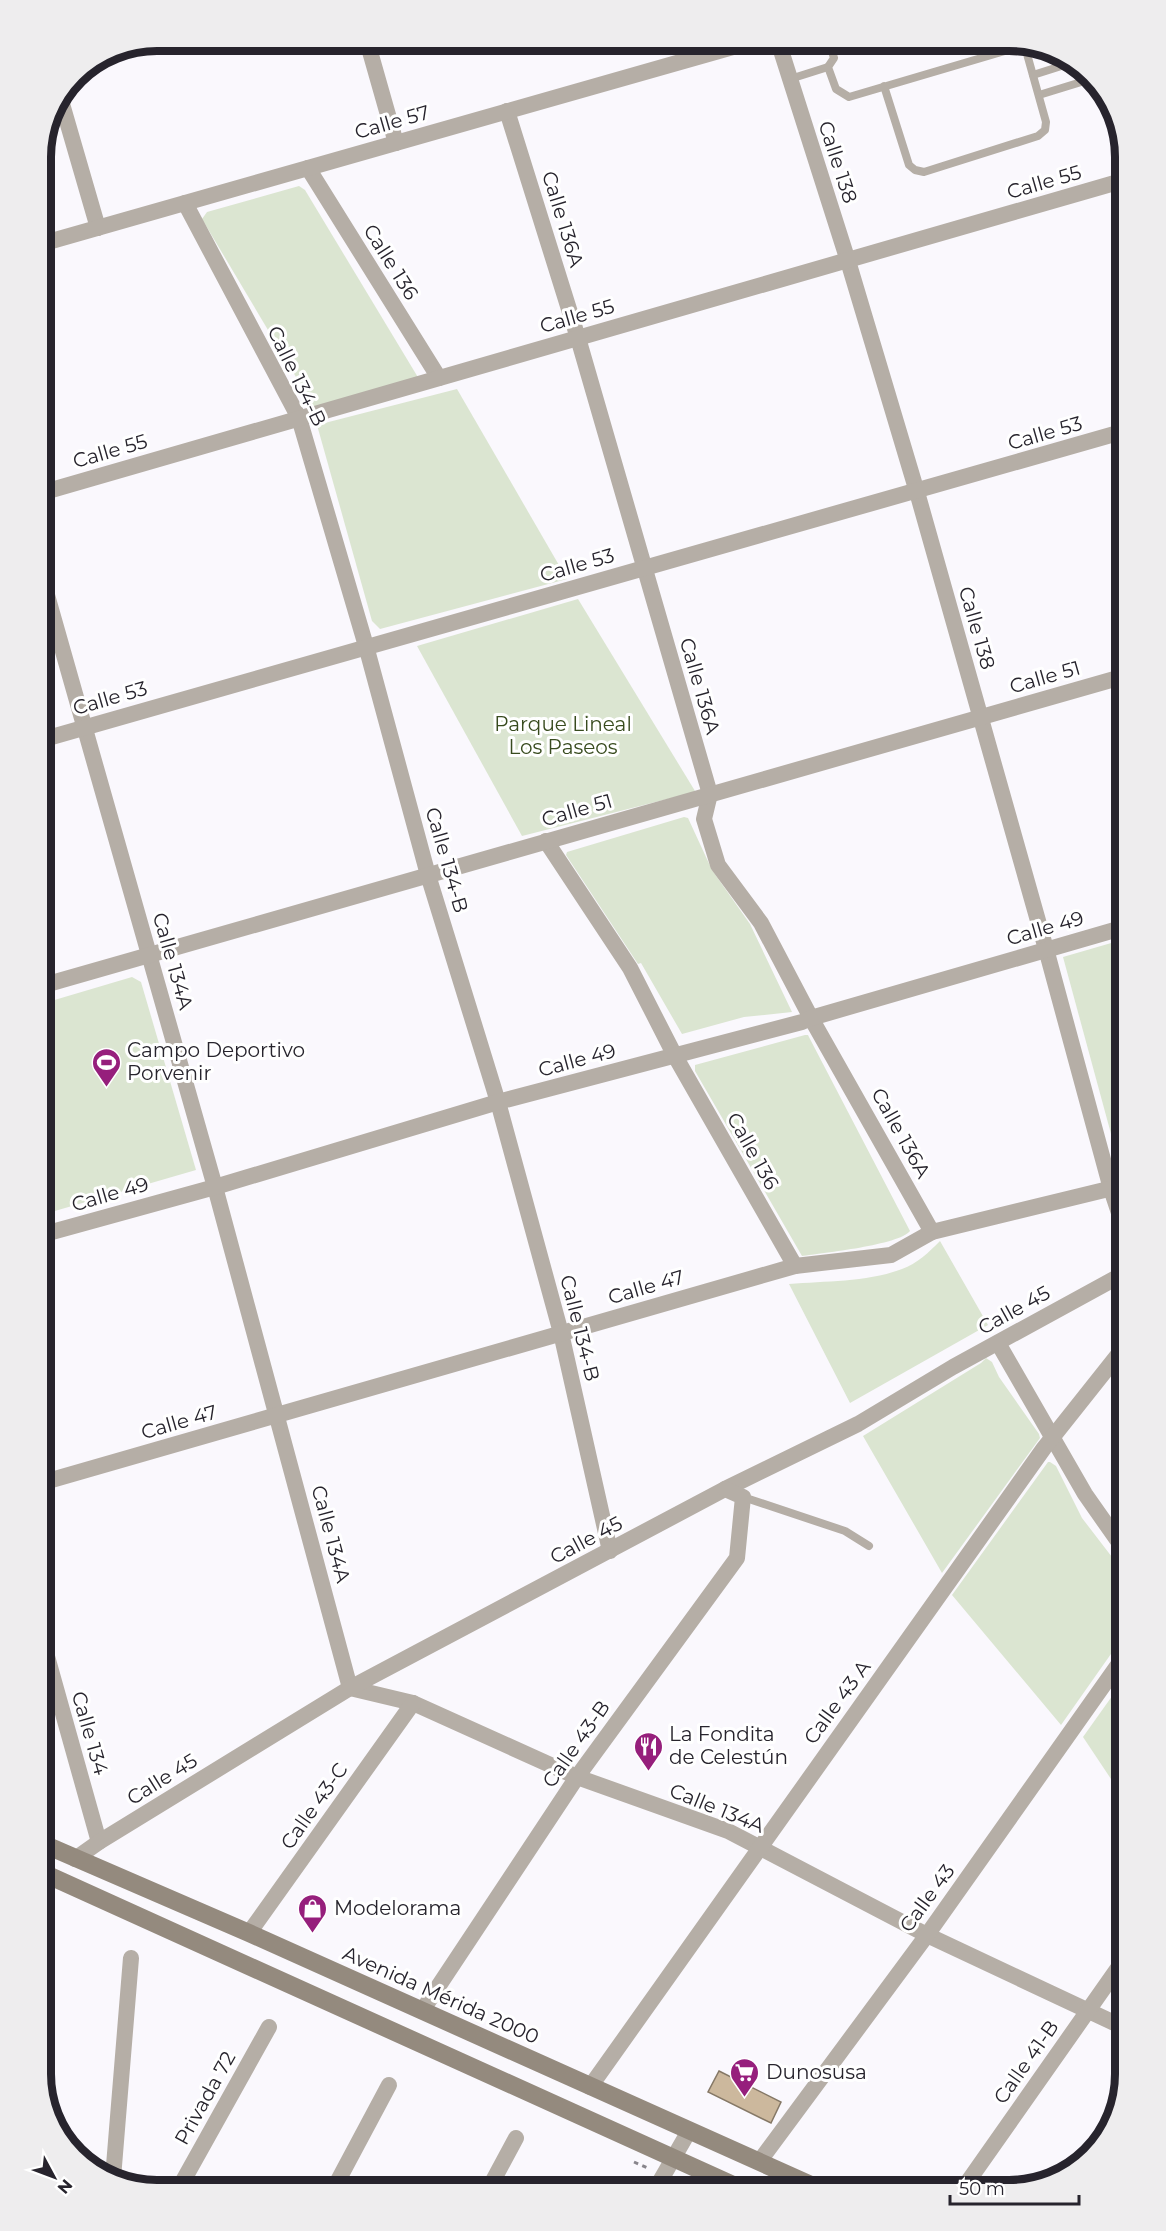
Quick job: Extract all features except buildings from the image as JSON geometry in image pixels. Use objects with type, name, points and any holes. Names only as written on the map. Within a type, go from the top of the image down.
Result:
[{"type":"main road","name":"Avenida Mérida 2000","points":[[51,1848],[249,1933],[800,2180]]},
{"type":"main road","points":[[51,1871],[75,1859]]},
{"type":"main road","points":[[51,1879],[722,2180]]},
{"type":"street","points":[[370,51],[396,143]]},
{"type":"street","name":"Calle 57","points":[[51,241],[714,51]]},
{"type":"street","name":"Calle 138","points":[[781,51],[848,261],[917,492],[1046,949],[1115,1177]]},
{"type":"street","points":[[63,108],[98,228]]},
{"type":"street","name":"Calle 136A","points":[[507,111],[578,338],[710,794],[704,819],[718,865],[761,923],[932,1232]]},
{"type":"street","name":"Calle 136","points":[[308,168],[439,378]]},
{"type":"street","name":"Calle 55","points":[[51,490],[1115,183]]},
{"type":"street","name":"Calle 134-B","points":[[185,203],[298,418],[366,646],[428,875],[498,1102],[561,1333],[610,1551]]},
{"type":"street","name":"Calle 53","points":[[51,737],[1115,434]]},
{"type":"street","name":"Calle 134A","points":[[51,610],[215,1187],[350,1688],[413,1703],[577,1778],[728,1831],[927,1935],[1115,2023]]},
{"type":"street","name":"Calle 51","points":[[51,983],[1115,679]]},
{"type":"street","name":"Calle 136","points":[[546,841],[630,968],[675,1056],[795,1266]]},
{"type":"street","name":"Calle 49","points":[[51,1232],[215,1187],[498,1102],[801,1022],[811,1017],[1115,930]]},
{"type":"street","name":"Calle 47","points":[[51,1480],[795,1266],[891,1255],[932,1232],[1115,1188]]},
{"type":"street","name":"Calle 45","points":[[75,1859],[350,1688],[725,1489],[858,1424],[1115,1279]]},
{"type":"street","points":[[998,1343],[1085,1494],[1115,1537]]},
{"type":"street","name":"Calle 43 A","points":[[590,2087],[759,1846],[1053,1437],[1115,1359]]},
{"type":"street","points":[[725,1489],[743,1497]]},
{"type":"street","name":"Calle 43-B","points":[[422,2011],[577,1778],[737,1558],[743,1497]]},
{"type":"street","name":"Calle 43","points":[[759,2162],[927,1935],[1115,1669]]},
{"type":"street","name":"Calle 134","points":[[51,1674],[99,1842]]},
{"type":"street","name":"Calle 43-C","points":[[249,1933],[413,1703]]},
{"type":"street","points":[[114,2170],[131,1958]]},
{"type":"street","name":"Calle 41-B","points":[[969,2180],[1115,1972]]},
{"type":"street","name":"Privada 72","points":[[184,2180],[269,2027]]},
{"type":"street","points":[[338,2180],[389,2085]]},
{"type":"street","points":[[660,2180],[689,2131]]},
{"type":"street","points":[[493,2180],[516,2138]]},
{"type":"lane","points":[[790,79],[828,67],[834,58],[832,51]]},
{"type":"lane","points":[[828,67],[836,89],[849,97],[1005,51]]},
{"type":"lane","points":[[884,86],[909,165],[915,170],[924,172],[1038,136],[1045,130],[1046,122],[1025,52]]},
{"type":"lane","points":[[1033,75],[1063,66]]},
{"type":"lane","points":[[1039,95],[1083,81]]},
{"type":"lane","points":[[743,1497],[845,1531],[869,1546]]},
{"type":"green space","points":[[299,186],[305,190],[419,379],[315,409],[202,219],[207,212]]},
{"type":"green space","points":[[457,389],[567,579],[380,629],[372,621],[317,425]]},
{"type":"green space","name":"Parque Lineal Los Paseos","points":[[578,599],[695,791],[522,836],[417,646]]},
{"type":"green space","points":[[684,817],[688,818],[712,870],[750,924],[792,1012],[744,1017],[682,1034],[641,963],[638,964],[566,855],[567,852]]},
{"type":"green space","points":[[1115,942],[1115,1149],[1063,957]]},
{"type":"green space","name":"Campo Deportivo Porvenir","points":[[132,977],[141,982],[196,1170],[51,1212],[51,1001]]},
{"type":"green space","points":[[808,1035],[910,1231],[903,1236],[860,1248],[802,1256],[695,1071],[695,1065]]},
{"type":"green space","points":[[940,1241],[988,1325],[850,1403],[789,1284],[847,1280],[889,1273],[913,1264]]},
{"type":"green space","points":[[986,1358],[992,1362],[999,1377],[1040,1438],[942,1573],[863,1436]]},
{"type":"green space","points":[[1050,1462],[1056,1466],[1082,1518],[1115,1561],[1115,1648],[1061,1725],[952,1595]]},
{"type":"green space","points":[[1115,1692],[1115,1785],[1083,1737]]},
{"type":"place","name":"Campo Deportivo Porvenir","points":[[106,1088]]},
{"type":"place","name":"La Fondita de Celestún","points":[[648,1772]]},
{"type":"place","name":"Modelorama","points":[[313,1934]]},
{"type":"place","name":"Dunosusa","points":[[745,2098]]}]
